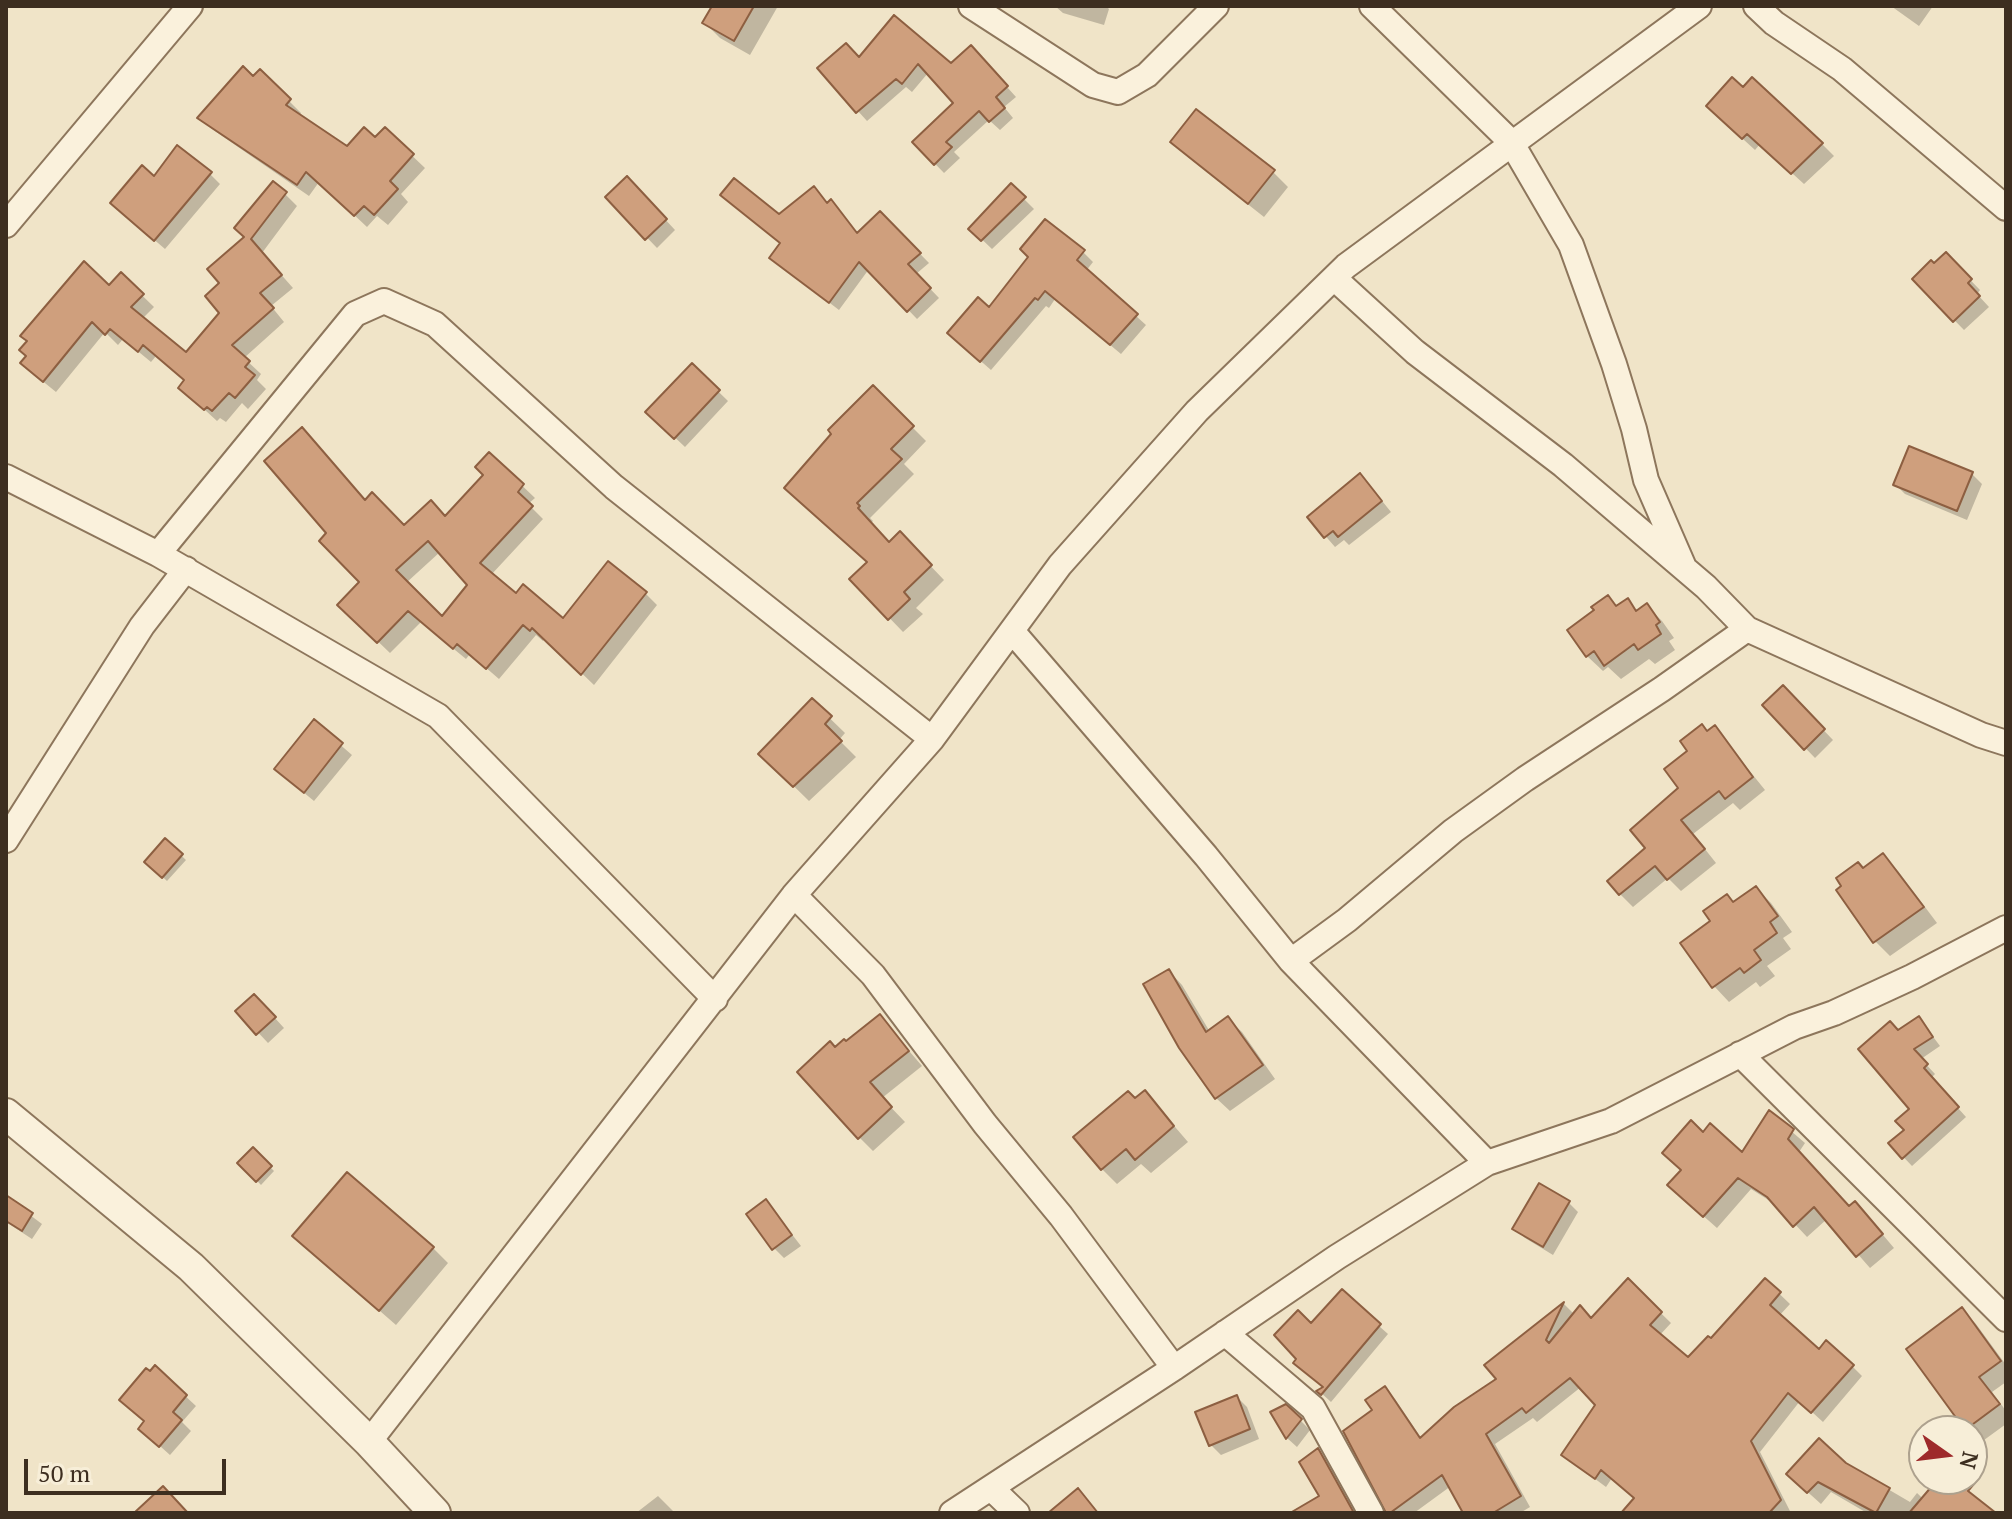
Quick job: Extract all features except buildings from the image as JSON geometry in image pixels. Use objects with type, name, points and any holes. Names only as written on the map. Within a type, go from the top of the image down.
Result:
[{"type":"street","points":[[6,225],[190,6]]},
{"type":"street","points":[[971,6],[1093,85],[1118,92],[1147,75],[1216,6]]},
{"type":"street","points":[[1372,6],[1511,142],[1571,245],[1614,364],[1646,480],[1685,571]]},
{"type":"street","points":[[369,1442],[794,895],[932,739],[1060,565],[1197,411],[1346,266],[1699,6]]},
{"type":"street","points":[[1756,6],[1774,23],[1842,69],[2006,208]]},
{"type":"street","points":[[1334,278],[1415,352],[1563,465],[1706,587],[1747,629],[1981,735],[2006,743]]},
{"type":"street","points":[[158,554],[355,314],[384,301],[435,324],[614,487],[932,739]]},
{"type":"street","points":[[6,477],[186,569],[438,716],[715,999]]},
{"type":"street","points":[[6,840],[142,626],[186,569]]},
{"type":"street","points":[[1291,961],[1347,920],[1453,831],[1747,629]]},
{"type":"street","points":[[1012,631],[1206,856],[1291,961],[1487,1163]]},
{"type":"street","points":[[794,895],[873,975],[985,1124],[1061,1216],[1174,1368]]},
{"type":"street","points":[[952,1513],[1337,1257],[1487,1163],[1611,1121],[1794,1027],[1834,1013],[1912,977],[2006,928]]},
{"type":"street","points":[[1740,1054],[2005,1317]]},
{"type":"street","points":[[8,1121],[191,1267],[369,1442],[435,1513]]},
{"type":"street","points":[[1225,1333],[1313,1408],[1371,1513]]},
{"type":"street","points":[[991,1488],[1017,1513]]}]
